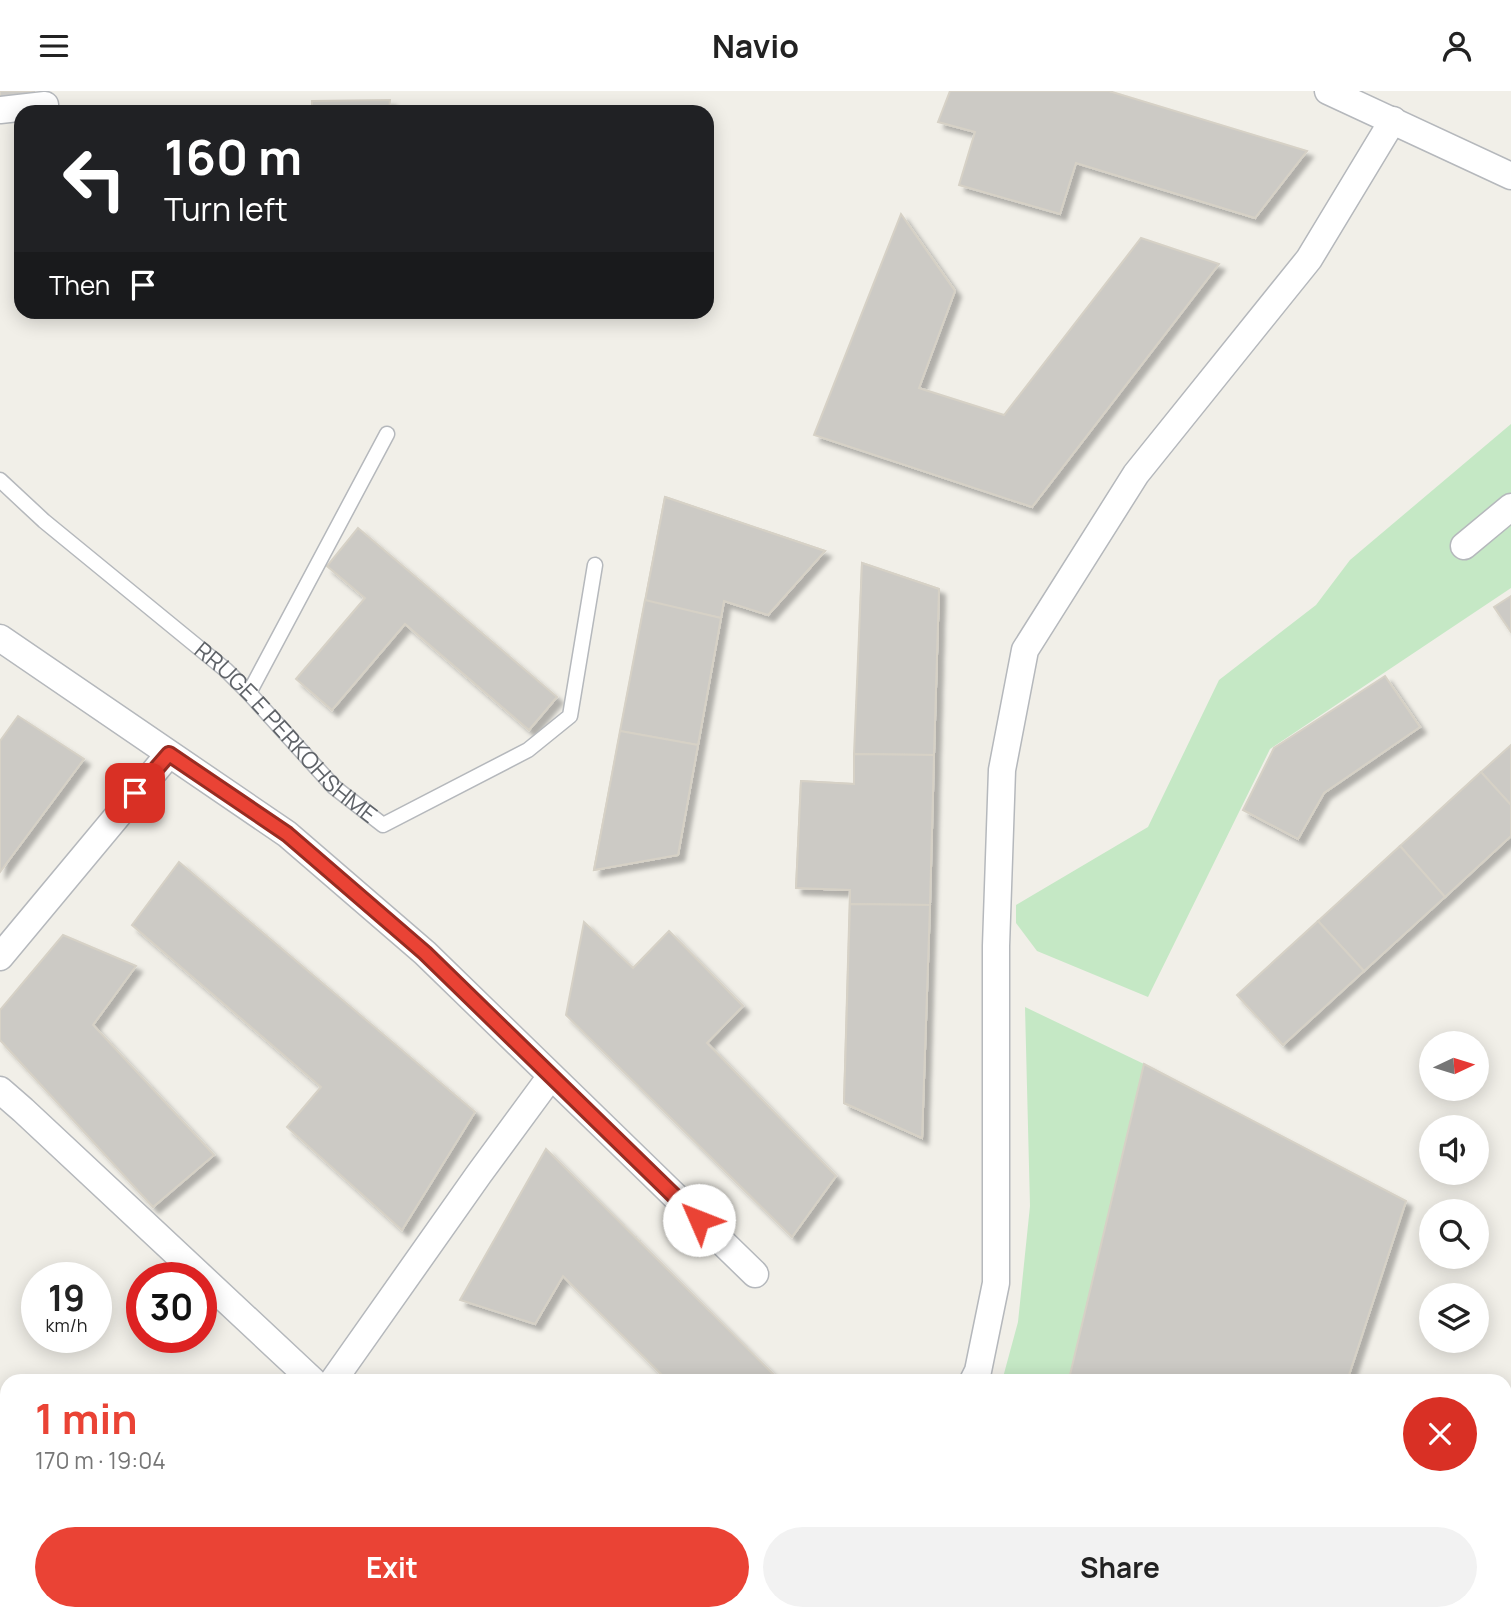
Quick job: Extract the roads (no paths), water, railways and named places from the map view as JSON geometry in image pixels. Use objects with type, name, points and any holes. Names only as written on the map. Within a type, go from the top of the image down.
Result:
[{"type":"street","points":[[1328,91],[1511,176]]},
{"type":"street","points":[[976,1374],[996,1283],[996,946],[1002,770],[1025,650],[1136,474],[1309,260],[1393,120]]},
{"type":"street","points":[[1464,547],[1511,507]]},
{"type":"street","points":[[0,638],[287,834],[425,953],[755,1274]]},
{"type":"street","points":[[0,957],[169,754]]},
{"type":"street","points":[[338,1374],[551,1076]]},
{"type":"street","points":[[0,1090],[306,1374]]},
{"type":"lane","points":[[249,693],[387,433]]},
{"type":"lane","name":"RRUGE E PERKOHSHME","points":[[0,480],[44,521],[226,670],[334,787],[383,825],[528,750],[570,716],[595,565]]}]
